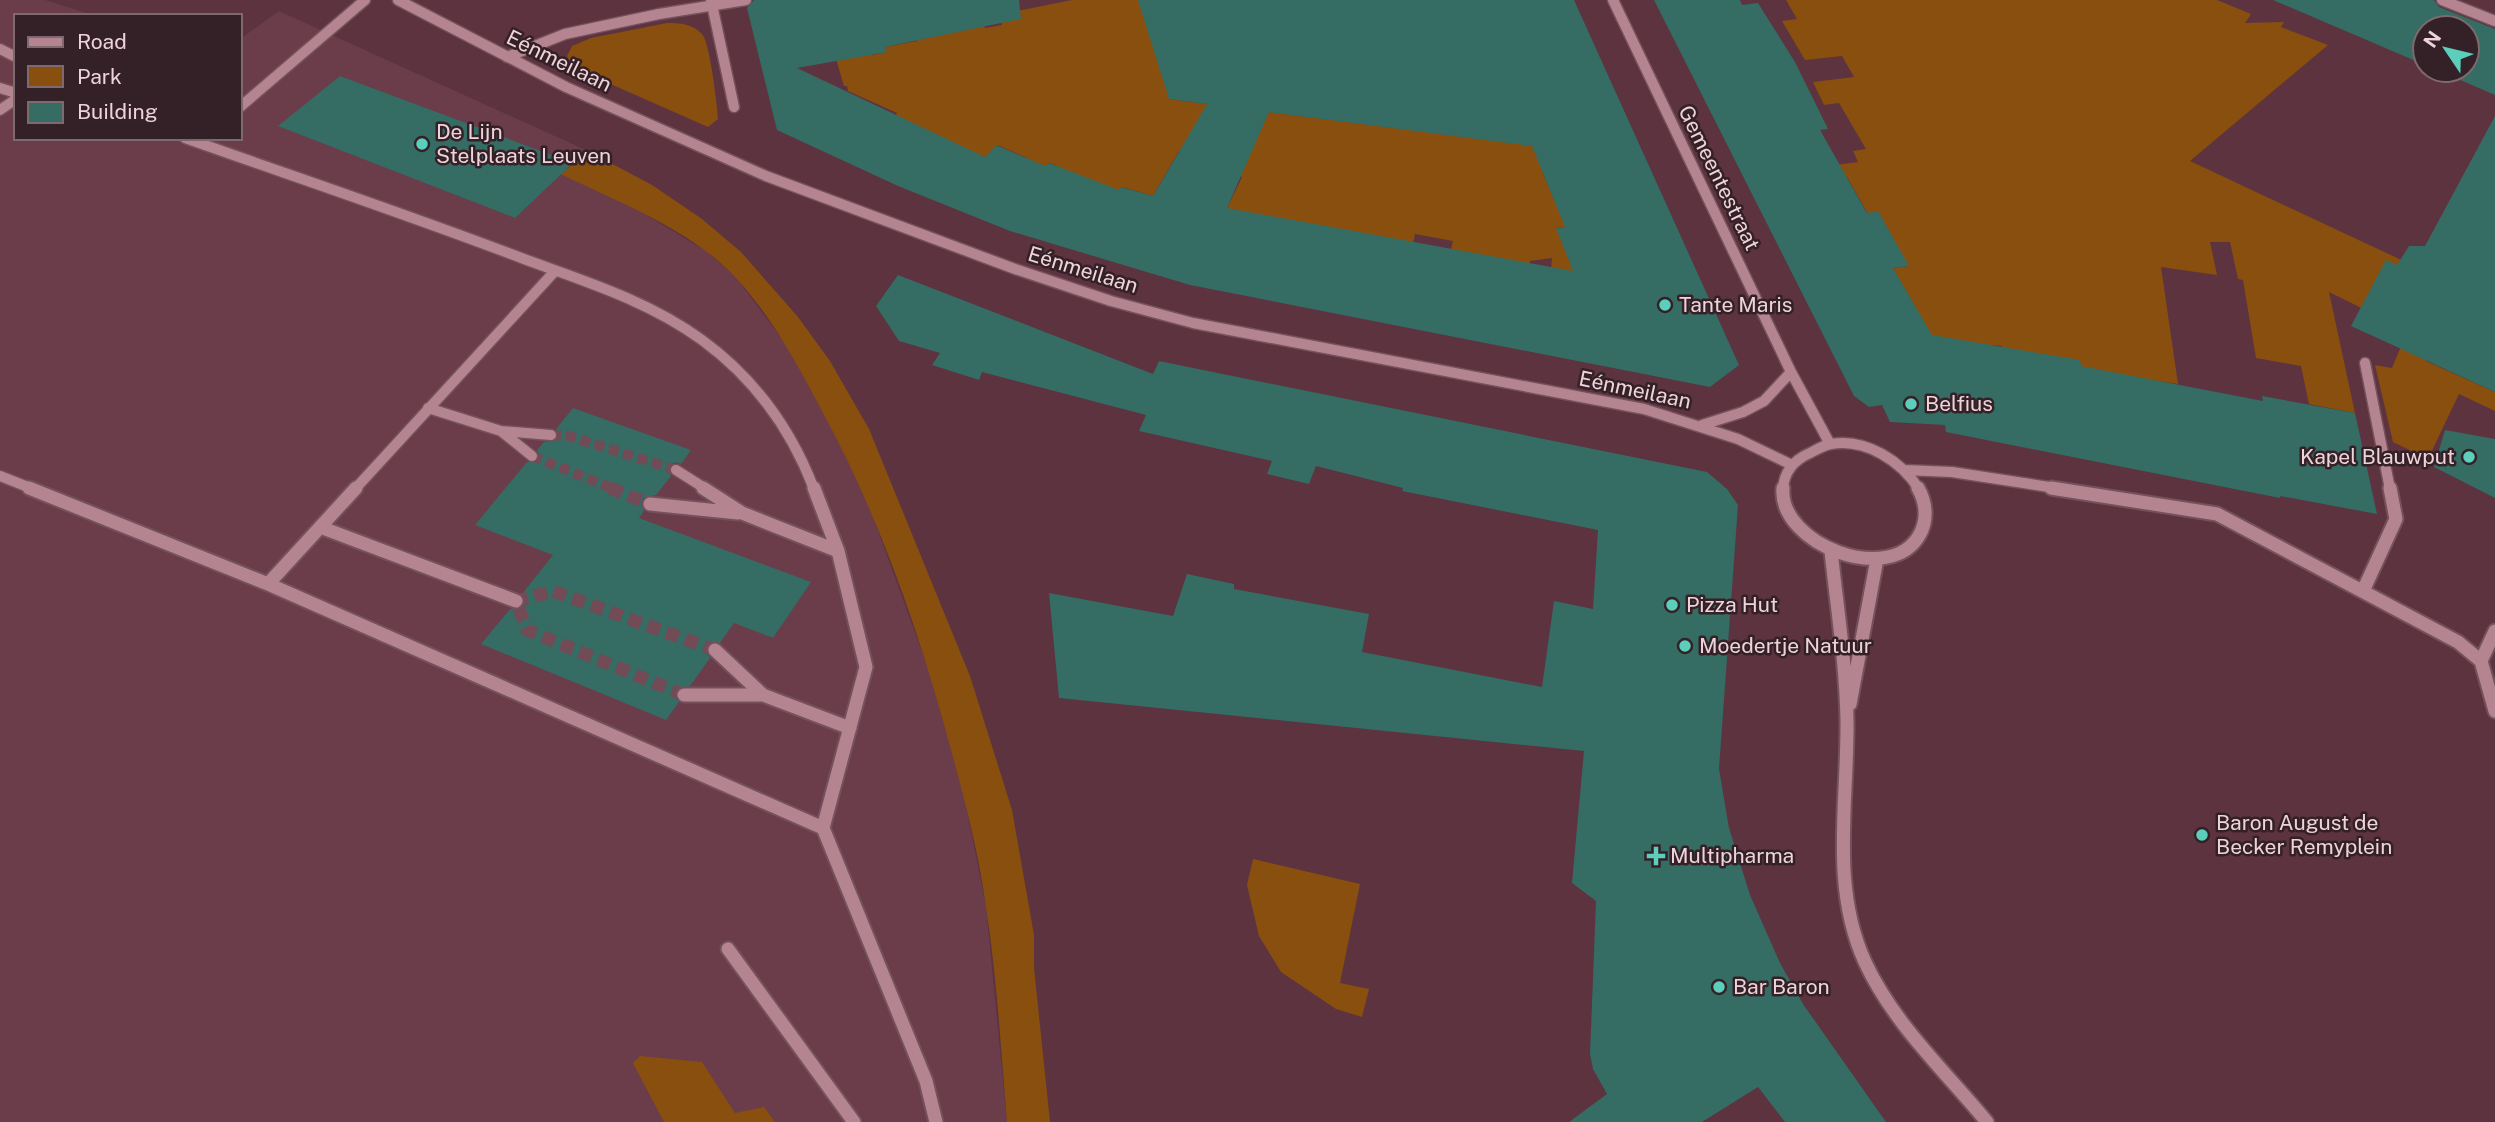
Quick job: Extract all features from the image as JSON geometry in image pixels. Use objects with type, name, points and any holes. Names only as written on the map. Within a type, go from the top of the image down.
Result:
[{"type":"street","points":[[242,105],[365,0]]},
{"type":"street","name":"Eénmeilaan","points":[[398,0],[566,88],[766,176],[1015,269],[1111,301],[1193,323],[1644,410],[1702,425],[1758,445],[1792,464]]},
{"type":"street","points":[[507,57],[565,34],[712,3],[746,0]]},
{"type":"street","name":"Gemeentestraat","points":[[1613,0],[1791,372],[1830,444]]},
{"type":"street","points":[[2442,0],[2495,21]]},
{"type":"street","points":[[712,3],[734,107]]},
{"type":"street","points":[[200,141],[628,298],[701,339],[757,388],[802,458],[838,551],[866,667],[822,828],[926,1081],[936,1122]]},
{"type":"street","points":[[268,584],[555,271]]},
{"type":"street","points":[[2363,591],[2396,519],[2365,363]]},
{"type":"street","points":[[1702,425],[1743,412],[1764,401],[1791,372]]},
{"type":"street","points":[[428,408],[501,431],[551,435]]},
{"type":"street","points":[[501,431],[532,456]]},
{"type":"street","points":[[1830,444],[1855,445],[1882,454],[1905,470],[1921,492],[1927,508],[1926,528],[1911,548],[1895,557],[1877,559],[1830,551],[1807,536],[1789,517],[1780,495],[1783,480],[1792,464],[1808,450],[1830,444]]},
{"type":"street","points":[[676,470],[742,513],[838,551]]},
{"type":"street","points":[[1905,470],[1952,472],[2217,514],[2458,642],[2482,662],[2495,711]]},
{"type":"street","points":[[0,476],[268,584],[822,828]]},
{"type":"street","points":[[650,504],[742,513]]},
{"type":"street","points":[[320,527],[516,601]]},
{"type":"street","points":[[1830,551],[1847,718],[1845,880],[1849,918],[1863,960],[1879,990],[1987,1122]]},
{"type":"street","points":[[1847,718],[1877,559]]},
{"type":"street","points":[[2482,662],[2495,631]]},
{"type":"street","points":[[715,650],[763,695]]},
{"type":"street","points":[[684,695],[763,695],[850,728]]},
{"type":"street","points":[[728,949],[854,1122]]},
{"type":"shaded area","name":"De Lijn Stelplaats Leuven","points":[[0,0],[45,0],[90,14],[14,14],[14,140],[242,140],[242,38],[279,11],[588,151],[568,168],[706,251],[736,277],[787,346],[843,449],[869,506],[932,679],[965,801],[986,906],[1007,1122],[0,1122]]},
{"type":"green space","points":[[1072,0],[1250,0],[1169,99],[1537,146],[1543,173],[1554,199],[1613,221],[1556,228],[1591,275],[1551,270],[1552,258],[1530,261],[1526,283],[1449,258],[1453,241],[1415,234],[1413,244],[1211,241],[1242,177],[1179,151],[1153,196],[1122,187],[1112,202],[1055,165],[1049,163],[1042,169],[1025,157],[997,145],[985,157],[895,117],[897,113],[848,91],[847,86],[844,86],[836,59],[871,51],[872,55],[886,52],[885,47],[917,41],[913,28],[982,21],[985,28],[1002,25],[1002,14]]},
{"type":"green space","points":[[1786,0],[2217,0],[2251,14],[2245,23],[2284,22],[2281,27],[2328,45],[2190,161],[2457,286],[2426,361],[2495,392],[2495,411],[2459,394],[2428,459],[2393,442],[2375,365],[2392,368],[2404,339],[2392,323],[2329,292],[2355,413],[2309,404],[2301,366],[2256,358],[2243,280],[2238,279],[2230,242],[2210,242],[2217,275],[2161,267],[2178,384],[2081,370],[2080,361],[2071,359],[2004,356],[2002,346],[1992,345],[1992,354],[1949,374],[1893,268],[1909,266],[1890,253],[1847,177],[1842,178],[1835,165],[1858,162],[1853,151],[1866,149],[1839,103],[1824,105],[1813,82],[1854,77],[1842,56],[1805,60],[1782,21],[1797,19]]},
{"type":"green space","points":[[667,23],[690,26],[702,34],[705,40],[713,74],[718,119],[708,127],[572,67],[567,56],[572,46],[591,38]]},
{"type":"green space","points":[[588,151],[652,185],[702,219],[741,252],[798,317],[830,361],[869,429],[970,676],[1012,810],[1034,935],[1034,968],[1050,1122],[1007,1122],[990,934],[980,867],[966,808],[912,620],[880,535],[844,453],[784,343],[762,309],[736,278],[717,260],[676,231],[561,174]]},
{"type":"green space","points":[[1253,859],[1360,884],[1340,983],[1369,989],[1362,1017],[1336,1009],[1281,972],[1259,936],[1247,885]]},
{"type":"green space","points":[[640,1056],[702,1062],[735,1113],[764,1107],[775,1122],[664,1122],[633,1063]]},
{"type":"building","points":[[754,0],[1019,0],[1021,19],[885,47],[887,52],[797,68],[985,157],[996,145],[1045,166],[1049,163],[1119,190],[1121,187],[1153,196],[1207,104],[1169,99],[1138,0],[1574,0],[1739,365],[1710,387],[1190,285],[1010,231],[898,186],[777,130],[747,8]],"holes":[[[1269,112],[1532,146],[1565,227],[1556,228],[1573,271],[1227,208]]]},
{"type":"building","points":[[1654,0],[1740,0],[1742,5],[1758,3],[1795,62],[1828,129],[1820,130],[1867,213],[1878,211],[1909,266],[1893,268],[1932,335],[2080,360],[2081,366],[2263,401],[2262,396],[2355,413],[2377,514],[2280,498],[1946,432],[1945,425],[1890,422],[1882,405],[1869,407],[1854,396]]},
{"type":"building","points":[[2273,0],[2434,0],[2439,7],[2457,14],[2411,14],[2411,59]]},
{"type":"building","points":[[2481,24],[2495,29],[2495,95],[2469,84],[2481,84]]},
{"type":"building","name":"De Lijn Stelplaats Leuven","points":[[340,76],[573,163],[515,218],[278,126]]},
{"type":"building","points":[[2495,116],[2495,392],[2351,326],[2386,260],[2397,265],[2409,246],[2425,246]]},
{"type":"building","points":[[898,275],[1153,374],[1159,361],[1707,472],[1727,489],[1738,505],[1719,769],[1729,828],[1750,895],[1780,963],[1803,1004],[1886,1122],[1785,1122],[1758,1087],[1702,1122],[1569,1122],[1607,1094],[1593,1069],[1590,1054],[1596,901],[1572,883],[1584,751],[1059,698],[1049,593],[1173,616],[1187,574],[1234,584],[1234,589],[1369,614],[1362,652],[1542,687],[1554,601],[1593,609],[1598,530],[1402,491],[1403,488],[1316,466],[1309,484],[1267,474],[1272,461],[1139,431],[1146,415],[982,372],[979,380],[932,365],[940,353],[899,341],[876,306]]},
{"type":"building","points":[[573,408],[691,450],[681,464],[676,462],[670,465],[668,470],[671,476],[656,495],[643,498],[641,504],[644,511],[639,518],[811,582],[773,638],[734,623],[720,643],[709,643],[706,652],[710,658],[690,686],[676,690],[675,696],[679,702],[666,720],[481,644],[510,609],[522,608],[525,600],[522,594],[553,555],[475,525],[527,462],[538,461],[540,457],[537,450],[544,442],[557,440],[559,435],[556,429]]},
{"type":"building","name":"Kapel Blauwput","points":[[2445,430],[2495,439],[2495,498],[2434,467]]},
{"type":"tunnel","points":[[551,435],[569,436],[676,470]]},
{"type":"tunnel","points":[[532,456],[614,489]]},
{"type":"tunnel","points":[[610,488],[650,504]]},
{"type":"tunnel","points":[[684,695],[527,630],[516,601],[553,591],[715,650]]},
{"type":"place","name":"De Lijn Stelplaats Leuven","points":[[422,144]]},
{"type":"place","name":"Tante Maris","points":[[1665,305]]},
{"type":"place","name":"Belfius","points":[[1911,404]]},
{"type":"place","name":"Kapel Blauwput","points":[[2469,457]]},
{"type":"place","name":"Pizza Hut","points":[[1672,605]]},
{"type":"place","name":"Moedertje Natuur","points":[[1685,646]]},
{"type":"place","name":"Baron August de Becker Remyplein","points":[[2202,835]]},
{"type":"place","name":"Multipharma","points":[[1656,856]]},
{"type":"place","name":"Bar Baron","points":[[1719,987]]}]
